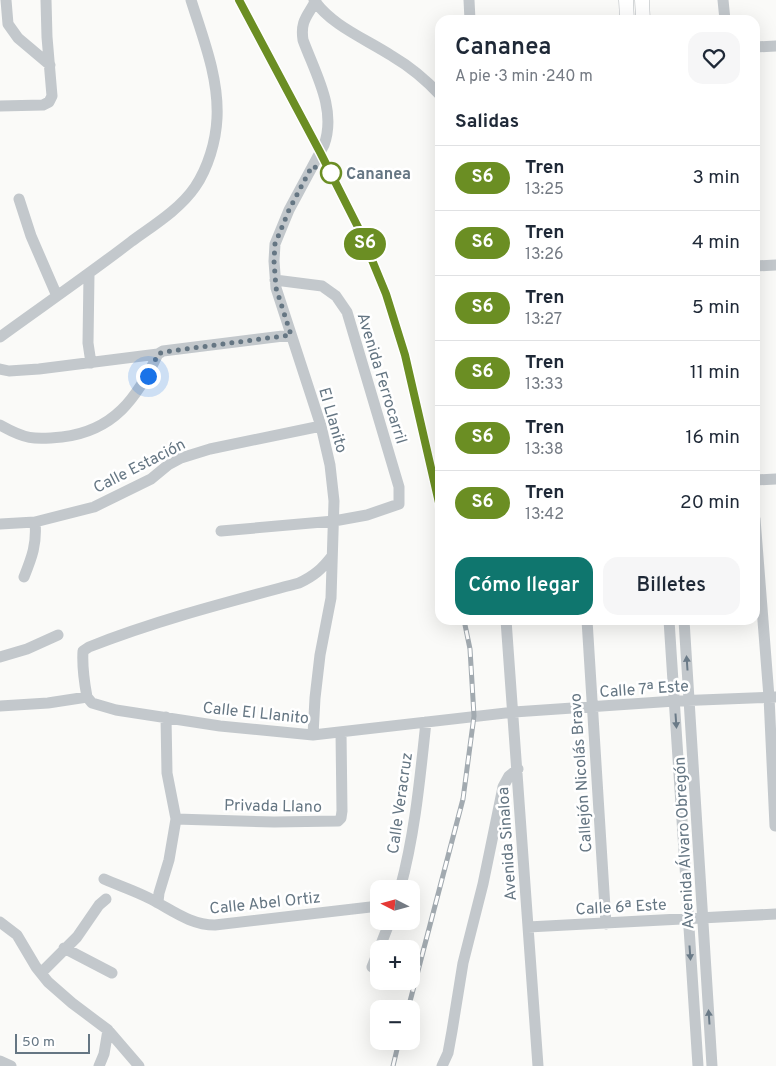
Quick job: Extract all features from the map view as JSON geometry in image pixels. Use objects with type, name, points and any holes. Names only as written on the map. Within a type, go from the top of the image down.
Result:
[{"type":"main road","points":[[626,0],[627,15]]},
{"type":"main road","points":[[642,0],[643,15]]},
{"type":"street","points":[[6,0],[8,24],[18,38],[50,65]]},
{"type":"street","points":[[0,106],[43,105],[52,96],[46,0]]},
{"type":"street","points":[[0,337],[89,274],[174,210],[195,187],[207,162],[214,141],[217,97],[210,60],[191,0]]},
{"type":"street","points":[[469,0],[470,15]]},
{"type":"street","points":[[723,0],[724,15]]},
{"type":"street","points":[[315,1],[332,18],[394,56],[435,89]]},
{"type":"street","name":"El Llanito","points":[[313,735],[320,656],[331,598],[334,501],[321,426],[276,288],[274,261],[275,244],[289,210],[328,134],[330,120],[328,105],[303,40],[301,29],[303,21],[315,1]]},
{"type":"street","points":[[760,47],[776,46]]},
{"type":"street","points":[[428,82],[435,84]]},
{"type":"street","points":[[19,199],[31,236],[57,296]]},
{"type":"street","points":[[760,266],[776,265]]},
{"type":"street","points":[[89,274],[88,342],[91,363]]},
{"type":"street","name":"Avenida Ferrocarril","points":[[276,280],[322,286],[336,296],[347,312],[399,487],[399,504],[367,514],[334,521]]},
{"type":"street","points":[[0,369],[19,370],[91,363],[158,354],[170,350],[291,335]]},
{"type":"street","points":[[0,425],[26,438],[46,439],[88,432],[112,420],[128,405],[141,388],[158,354]]},
{"type":"street","name":"Calle Estación","points":[[0,524],[35,522],[94,506],[151,479],[168,465],[181,458],[210,449],[321,426]]},
{"type":"street","points":[[760,480],[776,479]]},
{"type":"street","points":[[221,531],[334,521]]},
{"type":"street","points":[[24,577],[34,550],[36,537],[35,522]]},
{"type":"street","points":[[0,706],[87,697],[82,673],[82,658],[83,651],[88,647],[142,626],[300,583],[314,576],[332,556]]},
{"type":"street","points":[[760,571],[772,697],[776,826]]},
{"type":"street","name":"Avenida Sinaloa","points":[[506,625],[538,1066]]},
{"type":"street","name":"Callejón Nicolás Bravo","points":[[587,625],[606,924]]},
{"type":"street","name":"Avenida Álvaro Obregón","points":[[669,625],[698,1066]]},
{"type":"street","name":"Avenida Álvaro Obregón","points":[[684,625],[712,1060]]},
{"type":"street","points":[[0,657],[27,649],[58,636]]},
{"type":"street","name":"Calle El Llanito","points":[[87,697],[92,704],[101,707],[248,730],[313,735],[514,712]]},
{"type":"street","name":"Calle 7ª Este","points":[[514,712],[689,700],[772,697]]},
{"type":"street","points":[[158,902],[169,860],[176,819],[167,773],[166,717]]},
{"type":"street","name":"Calle Veracruz","points":[[402,880],[415,813],[426,722]]},
{"type":"street","name":"Privada Llano","points":[[176,819],[338,822],[341,818],[342,810],[341,732]]},
{"type":"street","points":[[442,1066],[448,1053],[463,963],[483,884],[502,787],[509,776],[518,770]]},
{"type":"street","points":[[683,839],[698,837]]},
{"type":"street","name":"Calle Abel Ortiz","points":[[104,879],[158,902],[166,909],[205,925],[370,907]]},
{"type":"street","points":[[41,973],[77,937],[99,905],[106,899]]},
{"type":"street","name":"Calle 6ª Este","points":[[528,927],[776,914]]},
{"type":"street","points":[[1,922],[17,935],[48,982],[108,1030],[138,1066]]},
{"type":"street","points":[[64,948],[112,973]]},
{"type":"street","points":[[99,1066],[104,1054],[108,1030]]},
{"type":"street","points":[[697,1053],[712,1060]]},
{"type":"street","points":[[0,1061],[11,1066]]},
{"type":"railway","points":[[239,0],[360,231],[386,294],[405,355],[435,485]]},
{"type":"railway","points":[[410,1000],[463,799],[474,716],[470,649],[465,625]]},
{"type":"railway","points":[[393,1066],[397,1050]]},
{"type":"train","name":"S6","points":[[239,0],[360,231],[386,294],[405,355],[435,485]]},
{"type":"place","name":"Cananea","points":[[331,173]]},
{"type":"route","points":[[148,376],[158,354],[163,352],[291,335],[276,288],[275,244],[289,210],[312,166],[331,173]]}]
